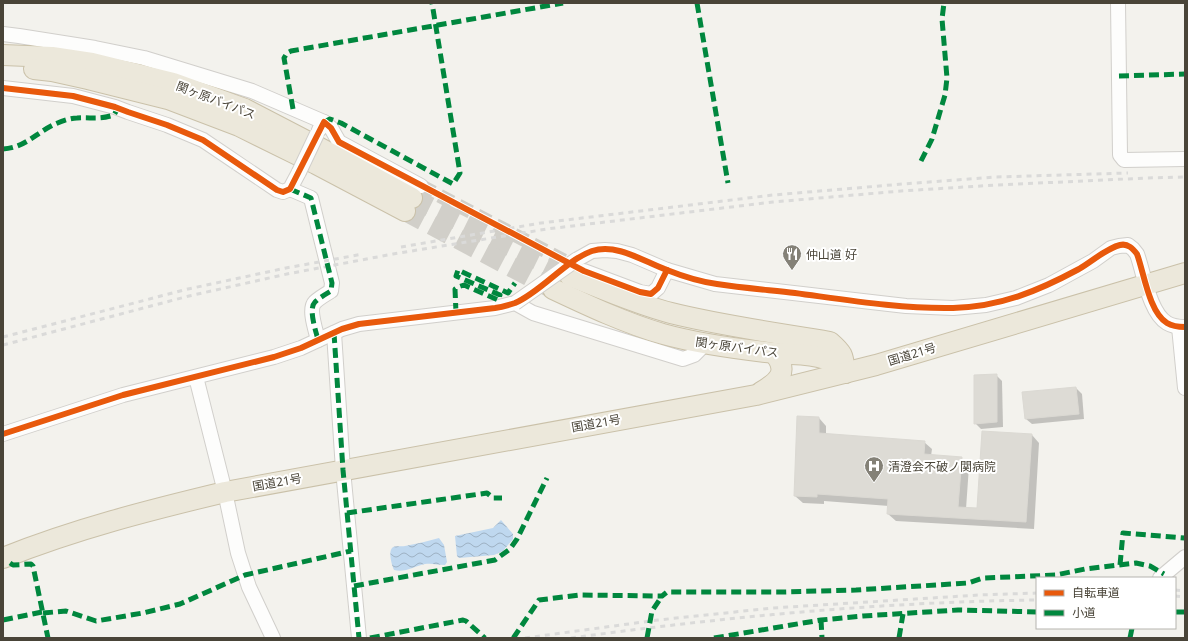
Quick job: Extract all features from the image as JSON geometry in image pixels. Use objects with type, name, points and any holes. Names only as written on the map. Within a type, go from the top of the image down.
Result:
[{"type":"highway","name":"関ヶ原バイパス","points":[[3,55],[52,57],[93,56],[173,83],[246,109],[413,198]]},
{"type":"highway","name":"関ヶ原バイパス","points":[[3,66],[52,71],[168,99],[239,126],[316,164],[413,198]]},
{"type":"highway","name":"関ヶ原バイパス","points":[[577,269],[623,297],[669,312],[723,324],[830,342],[838,348],[844,356],[844,373]]},
{"type":"highway","name":"国道21号","points":[[3,558],[39,543],[147,510],[225,492],[756,395],[864,368],[1185,273]]},
{"type":"highway","name":"関ヶ原バイパス","points":[[553,289],[605,313],[663,334],[705,344],[774,353],[814,356],[834,364],[844,373]]},
{"type":"highway","name":"関ヶ原バイパス","points":[[787,334],[842,338],[856,351],[864,368]]},
{"type":"highway","points":[[756,395],[774,384],[780,378],[782,366],[774,353]]},
{"type":"street","points":[[1118,3],[1120,155],[1124,160],[1185,160]]},
{"type":"street","points":[[3,34],[19,36],[93,56],[144,58],[245,89],[320,128],[331,128],[340,142],[413,198]]},
{"type":"street","points":[[3,88],[73,96],[115,107],[203,140],[277,190],[283,192],[290,189],[320,128]]},
{"type":"street","points":[[290,189],[311,198],[332,283],[331,291],[314,303],[313,307],[312,314],[318,340]]},
{"type":"street","points":[[3,434],[123,395],[274,357],[301,348],[334,333],[359,324],[495,308],[516,303],[577,269],[592,251],[604,250],[617,251],[632,255],[667,270],[715,284],[906,306],[953,308],[986,305],[1016,298],[1049,285],[1093,261],[1111,248],[1123,244],[1128,245],[1137,254],[1158,316],[1167,324],[1182,327],[1185,388]]},
{"type":"street","points":[[577,269],[640,292],[651,294],[658,288],[667,270]]},
{"type":"street","points":[[516,303],[533,313],[683,359],[694,355],[705,344]]},
{"type":"street","points":[[334,333],[343,470],[359,638]]},
{"type":"street","points":[[196,377],[225,492],[238,553],[249,587],[273,638]]},
{"type":"street","points":[[1161,577],[1185,557]]},
{"type":"water","points":[[501,520],[513,534],[513,539],[503,551],[494,555],[459,558],[457,556],[455,536],[493,528]]},
{"type":"water","points":[[439,538],[444,545],[447,562],[445,565],[425,564],[406,570],[394,570],[390,556],[393,547]]},
{"type":"building","points":[[997,374],[997,422],[974,424],[974,375]]},
{"type":"building","points":[[1076,387],[1079,414],[1025,419],[1022,392]]},
{"type":"building","points":[[797,416],[819,417],[819,433],[925,441],[924,454],[962,457],[958,507],[977,508],[982,431],[1032,434],[1026,522],[887,514],[888,499],[817,494],[817,497],[794,496]]},
{"type":"tunnel","points":[[421,186],[580,269]]},
{"type":"tunnel","points":[[412,198],[570,276]]},
{"type":"tunnel","points":[[405,211],[553,289]]},
{"type":"railway","points":[[401,247],[541,223],[773,195],[996,177],[1128,173]]},
{"type":"railway","points":[[3,345],[189,296],[287,274],[393,254],[547,229],[773,202],[901,191],[997,185],[1185,177]]},
{"type":"railway","points":[[3,337],[188,289],[286,268],[363,254]]},
{"type":"railway","points":[[1176,590],[1185,591]]},
{"type":"railway","points":[[525,638],[658,620],[773,608],[979,595],[1036,593]]},
{"type":"railway","points":[[1176,596],[1185,597]]},
{"type":"railway","points":[[571,638],[687,623],[862,607],[979,601],[1036,600]]},
{"type":"marked path","points":[[324,122],[330,119],[341,123],[453,184],[460,173],[432,3]]},
{"type":"marked path","points":[[293,109],[284,58],[287,53],[291,51],[563,3]]},
{"type":"marked path","points":[[697,3],[728,183]]},
{"type":"marked path","points":[[921,161],[932,139],[945,95],[947,78],[942,19],[944,3]]},
{"type":"marked path","points":[[1119,76],[1185,74]]},
{"type":"marked path","points":[[3,149],[17,146],[62,121],[74,118],[108,117],[114,115],[118,108]]},
{"type":"marked path","points":[[290,189],[311,198],[332,283],[331,291],[318,299],[313,305],[312,315],[318,340]]},
{"type":"marked path","points":[[456,313],[455,289],[458,287],[464,285],[498,300],[500,295],[456,276],[458,270],[508,293],[515,283]]},
{"type":"marked path","points":[[334,333],[343,470],[359,638]]},
{"type":"marked path","points":[[354,586],[495,560],[510,549],[517,539],[547,478]]},
{"type":"marked path","points":[[347,513],[487,493],[493,498],[502,498]]},
{"type":"marked path","points":[[1120,565],[1123,533],[1185,538]]},
{"type":"marked path","points":[[43,613],[66,611],[96,621],[143,613],[180,604],[245,575],[351,551]]},
{"type":"marked path","points":[[10,563],[13,565],[31,564],[33,566],[48,638]]},
{"type":"marked path","points":[[515,638],[514,637],[539,600],[580,595],[662,596],[667,592],[782,592],[856,590],[968,583],[983,578],[1056,575],[1085,569],[1136,563],[1150,566],[1164,574]]},
{"type":"marked path","points":[[647,638],[652,611],[662,596]]},
{"type":"marked path","points":[[714,638],[821,620],[863,616],[958,610],[1036,612]]},
{"type":"marked path","points":[[3,620],[42,612]]},
{"type":"marked path","points":[[1176,612],[1185,612]]},
{"type":"marked path","points":[[899,638],[903,614]]},
{"type":"marked path","points":[[370,638],[463,620],[485,638]]},
{"type":"marked path","points":[[821,620],[822,638]]},
{"type":"marked path","points":[[1130,638],[1132,629]]},
{"type":"cycle path","points":[[3,88],[73,96],[115,107],[167,125],[203,140],[277,190],[283,192],[290,189],[324,122],[331,128],[339,142],[584,271],[640,292],[651,294],[658,288],[667,270]]},
{"type":"cycle path","points":[[3,434],[123,395],[274,357],[301,348],[342,329],[359,324],[495,308],[515,303],[534,292],[582,255],[602,249],[611,249],[631,254],[658,267],[711,283],[874,304],[953,308],[987,305],[1034,291],[1079,269],[1110,249],[1120,245],[1125,245],[1132,248],[1137,254],[1151,301],[1161,318],[1171,325],[1185,327]]},
{"type":"place","name":"仲山道 好","points":[[792,271]]},
{"type":"place","name":"清澄会不破ノ関病院","points":[[874,483]]}]
